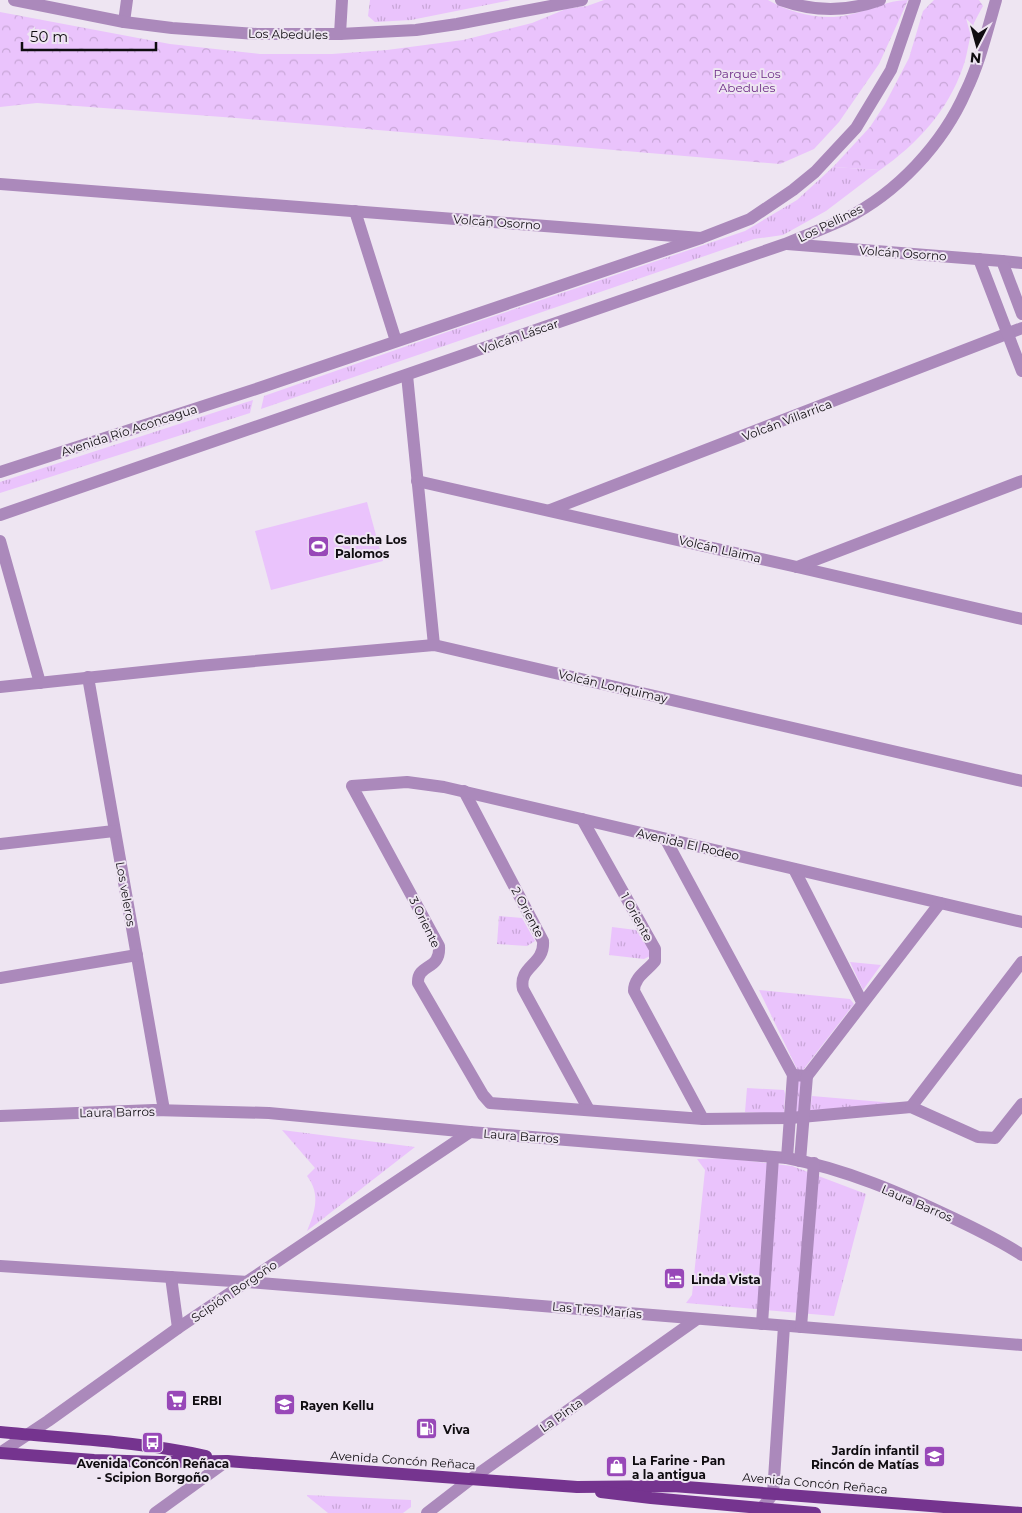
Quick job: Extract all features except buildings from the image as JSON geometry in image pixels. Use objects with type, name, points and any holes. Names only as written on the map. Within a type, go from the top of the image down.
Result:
[{"type":"main road","name":"Avenida Concón Reñaca","points":[[0,1432],[95,1439],[154,1446],[227,1461]]},
{"type":"main road","name":"Avenida Concón Reñaca","points":[[0,1453],[94,1460],[160,1462],[227,1461],[577,1487],[673,1486],[1021,1513]]},
{"type":"main road","name":"Avenida Concón Reñaca","points":[[577,1487],[627,1496],[734,1510],[816,1513]]},
{"type":"street","name":"Los Abedules","points":[[14,0],[124,22],[172,28],[257,34],[340,34],[416,30],[582,0]]},
{"type":"street","points":[[124,22],[127,0]]},
{"type":"street","points":[[340,34],[342,0]]},
{"type":"street","points":[[781,0],[800,7],[824,10],[845,9],[880,0]]},
{"type":"street","points":[[354,211],[396,341],[701,238],[750,219],[793,190],[816,172],[856,128],[891,70],[915,0]]},
{"type":"street","name":"Los Pellines","points":[[785,244],[845,219],[867,205],[902,178],[926,154],[941,134],[966,92],[982,48],[996,0]]},
{"type":"street","name":"Volcán Osorno","points":[[0,184],[701,238]]},
{"type":"street","name":"Volcán Osorno","points":[[785,244],[1022,263]]},
{"type":"street","name":"Volcán Láscar","points":[[0,515],[785,244]]},
{"type":"street","points":[[979,259],[1022,371]]},
{"type":"street","points":[[1002,261],[1022,314]]},
{"type":"street","name":"Volcán Villarrica","points":[[550,510],[1022,328]]},
{"type":"street","name":"Avenida Río Aconcagua","points":[[0,472],[259,388],[396,341]]},
{"type":"street","points":[[407,375],[434,645]]},
{"type":"street","name":"Volcán Llaima","points":[[417,481],[550,510],[1022,620]]},
{"type":"street","points":[[797,567],[1022,481]]},
{"type":"street","points":[[0,541],[40,684]]},
{"type":"street","name":"Volcán Lonquimay","points":[[0,687],[199,666],[434,645],[1022,781]]},
{"type":"street","name":"Los veleros","points":[[88,677],[164,1110]]},
{"type":"street","name":"Avenida El Rodeo","points":[[352,786],[407,782],[464,791],[666,840],[1022,922]]},
{"type":"street","name":"3 Oriente","points":[[352,786],[440,946],[436,962],[421,971],[418,983],[483,1095],[490,1103],[589,1110]]},
{"type":"street","name":"2 Oriente","points":[[464,791],[544,941],[542,954],[522,977],[523,989],[589,1110]]},
{"type":"street","name":"1 Oriente","points":[[582,819],[656,949],[655,961],[637,978],[634,991],[703,1119]]},
{"type":"street","points":[[0,844],[114,831]]},
{"type":"street","points":[[666,840],[793,1075],[800,1161]]},
{"type":"street","points":[[794,869],[862,1002]]},
{"type":"street","points":[[787,1158],[807,1076],[940,903]]},
{"type":"street","points":[[0,978],[137,955]]},
{"type":"street","points":[[911,1106],[1022,962]]},
{"type":"street","points":[[793,1075],[807,1076]]},
{"type":"street","points":[[589,1110],[703,1119],[797,1118],[911,1106],[978,1137],[995,1138],[1022,1104]]},
{"type":"street","name":"Laura Barros","points":[[0,1116],[164,1110],[269,1113],[470,1132],[787,1158],[814,1163],[920,1202],[1004,1243],[1022,1255]]},
{"type":"street","name":"Scipión Borgoño","points":[[0,1453],[178,1328],[470,1132]]},
{"type":"street","points":[[762,1324],[773,1157]]},
{"type":"street","points":[[801,1327],[814,1163]]},
{"type":"street","name":"Las Tres Marías","points":[[0,1266],[248,1282],[1022,1345]]},
{"type":"street","points":[[171,1277],[178,1328]]},
{"type":"street","name":"La Pinta","points":[[427,1513],[471,1479],[697,1318]]},
{"type":"street","points":[[760,1511],[773,1494],[784,1326]]},
{"type":"street","points":[[155,1513],[227,1461]]},
{"type":"street","points":[[734,1510],[735,1491]]},
{"type":"green space","points":[[370,0],[511,0],[411,20],[375,22],[368,16]]},
{"type":"green space","name":"Parque Los Abedules","points":[[604,0],[768,0],[786,9],[806,15],[838,17],[900,0],[908,0],[879,64],[839,122],[814,149],[780,164],[37,103],[0,107],[0,12],[170,44],[260,54],[332,54],[387,50],[463,40],[532,23],[566,9],[587,6]]},
{"type":"green space","points":[[934,0],[979,0],[983,6],[974,23],[963,67],[949,98],[919,138],[880,170],[833,167],[870,127],[885,104],[909,58],[923,11]]},
{"type":"green space","points":[[833,167],[880,170],[826,211],[783,235],[754,239],[261,409],[264,396],[745,231],[797,200]]},
{"type":"green space","points":[[253,400],[250,413],[0,493],[0,482]]},
{"type":"green space","name":"Cancha Los Palomos","points":[[367,502],[383,561],[271,590],[255,531]]},
{"type":"green space","points":[[499,916],[522,918],[535,941],[527,946],[497,944]]},
{"type":"green space","points":[[612,927],[636,930],[649,949],[650,956],[644,959],[609,955]]},
{"type":"green space","points":[[850,962],[881,965],[863,990]]},
{"type":"green space","points":[[759,990],[850,999],[854,1004],[803,1070],[800,1113],[795,1114],[797,1069]]},
{"type":"green space","points":[[747,1088],[784,1090],[784,1114],[745,1112]]},
{"type":"green space","points":[[812,1096],[894,1103],[810,1111]]},
{"type":"green space","points":[[282,1130],[415,1147],[307,1231],[314,1210],[315,1196],[307,1176],[315,1168]]},
{"type":"green space","points":[[725,1158],[792,1166],[866,1194],[834,1316],[686,1303],[692,1295],[705,1170],[697,1159]]},
{"type":"green space","points":[[307,1496],[411,1500],[411,1507],[403,1513],[328,1513]]},
{"type":"place","name":"Cancha Los Palomos","points":[[319,546]]},
{"type":"place","name":"Linda Vista","points":[[675,1279]]},
{"type":"place","name":"ERBI","points":[[176,1400]]},
{"type":"place","name":"Rayen Kellu","points":[[284,1405]]},
{"type":"place","name":"Viva","points":[[427,1429]]},
{"type":"place","name":"Avenida Concón Reñaca - Scipion Borgoño","points":[[153,1442]]},
{"type":"place","name":"Jardín infantil Rincón de Matías","points":[[935,1457]]},
{"type":"place","name":"La Farine - Pan a la antigua","points":[[616,1467]]}]
